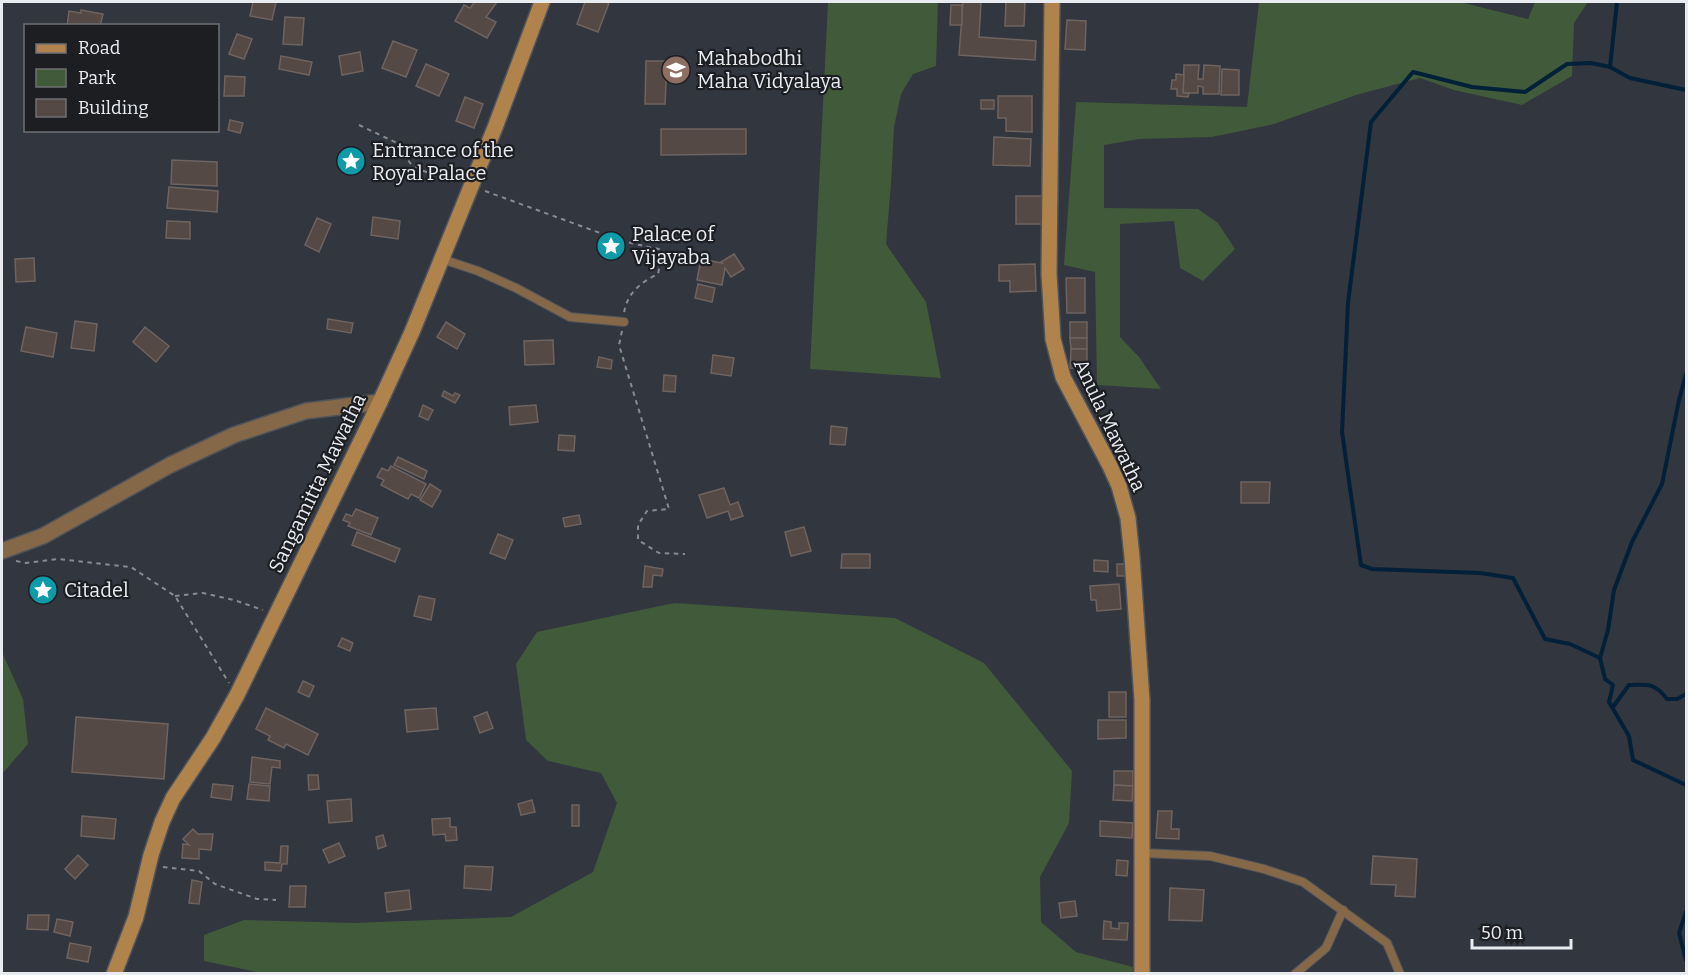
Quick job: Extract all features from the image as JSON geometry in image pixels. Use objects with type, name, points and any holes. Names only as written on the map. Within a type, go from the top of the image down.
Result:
[{"type":"main road","name":"Sangamitta Mawatha","points":[[114,974],[136,917],[155,840],[170,804],[213,738],[237,695],[380,402],[472,186],[542,2]]},
{"type":"main road","name":"Anula Mawatha","points":[[1052,2],[1049,274],[1053,339],[1063,377],[1110,466],[1119,486],[1128,518],[1141,682],[1142,974]]},
{"type":"street","points":[[5,556],[170,465],[234,435],[306,411],[380,402]]},
{"type":"lane","points":[[442,259],[516,288],[570,317],[624,322]]},
{"type":"lane","points":[[1142,854],[1210,856],[1264,869],[1304,882],[1387,944],[1400,974]]},
{"type":"lane","points":[[1295,974],[1326,948],[1343,910]]},
{"type":"path","points":[[359,125],[397,143],[410,163],[421,170],[452,182],[472,186],[622,241],[663,250],[658,274],[646,280],[629,297],[624,310],[620,345],[669,509],[647,511],[638,525],[638,540],[659,553],[685,554]]},
{"type":"path","points":[[5,556],[26,563],[58,559],[131,567],[175,596],[237,695]]},
{"type":"path","points":[[175,596],[202,593],[234,600],[276,614]]},
{"type":"path","points":[[148,866],[200,871],[215,884],[257,899],[276,900]]},
{"type":"green space","points":[[828,2],[938,2],[936,66],[913,74],[901,94],[894,127],[886,244],[926,302],[941,378],[810,369]]},
{"type":"green space","points":[[1259,2],[1460,2],[1528,19],[1535,2],[1588,2],[1574,23],[1572,76],[1522,105],[1454,90],[1420,78],[1356,95],[1274,124],[1212,137],[1139,139],[1104,145],[1104,208],[1198,209],[1218,223],[1235,249],[1203,281],[1180,268],[1174,221],[1120,224],[1120,337],[1139,357],[1161,389],[1097,385],[1095,272],[1064,265],[1076,102],[1247,107]]},
{"type":"green space","points":[[674,603],[895,618],[984,663],[1072,771],[1069,823],[1040,877],[1041,922],[1076,952],[1133,967],[1132,973],[267,974],[204,961],[204,935],[244,920],[353,923],[511,917],[593,872],[617,803],[601,773],[548,761],[526,740],[516,664],[537,632]]},
{"type":"green space","points":[[2,652],[23,699],[28,744],[2,774]]},
{"type":"building","points":[[253,2],[276,2],[272,20],[250,16]]},
{"type":"building","points":[[475,2],[497,2],[486,17],[496,22],[487,38],[455,21],[464,5],[470,8]]},
{"type":"building","points":[[585,2],[609,3],[598,32],[577,24]]},
{"type":"building","points":[[963,2],[981,2],[979,37],[1036,41],[1035,60],[959,55]]},
{"type":"building","points":[[1006,2],[1025,2],[1024,26],[1005,26]]},
{"type":"building","points":[[951,5],[962,5],[962,25],[950,25]]},
{"type":"building","points":[[81,10],[103,14],[100,24],[67,24],[69,11],[81,13]]},
{"type":"building","points":[[285,17],[304,18],[302,45],[283,44]]},
{"type":"building","points":[[1067,20],[1086,21],[1085,50],[1065,49]]},
{"type":"building","points":[[237,34],[252,39],[244,59],[229,54]]},
{"type":"building","points":[[393,41],[417,50],[406,77],[382,68]]},
{"type":"building","points":[[360,52],[363,71],[342,75],[339,56]]},
{"type":"building","points":[[281,56],[312,62],[309,75],[279,69]]},
{"type":"building","points":[[646,61],[667,61],[665,104],[645,104]]},
{"type":"building","points":[[426,64],[449,74],[439,96],[416,86]]},
{"type":"building","points":[[1184,65],[1199,65],[1198,79],[1203,79],[1204,65],[1220,66],[1219,94],[1203,94],[1203,87],[1198,86],[1198,93],[1183,93]]},
{"type":"building","points":[[1222,69],[1239,70],[1239,95],[1221,95]]},
{"type":"building","points":[[1176,74],[1184,75],[1183,93],[1189,93],[1188,97],[1177,96],[1177,89],[1171,89],[1172,80],[1176,80]]},
{"type":"building","points":[[225,76],[245,77],[244,96],[224,96]]},
{"type":"building","points":[[998,96],[1032,96],[1032,132],[1006,131],[1006,118],[998,118]]},
{"type":"building","points":[[465,97],[483,104],[474,128],[456,121]]},
{"type":"building","points":[[981,100],[994,100],[994,109],[981,109]]},
{"type":"building","points":[[230,120],[243,123],[240,133],[228,130]]},
{"type":"building","points":[[661,129],[746,129],[746,154],[661,155]]},
{"type":"building","points":[[994,137],[1031,139],[1030,166],[993,165]]},
{"type":"building","points":[[172,160],[217,162],[217,186],[171,184]]},
{"type":"building","points":[[169,187],[218,191],[217,212],[167,208]]},
{"type":"building","points":[[1016,196],[1042,196],[1042,224],[1016,224]]},
{"type":"building","points":[[373,217],[400,221],[398,239],[371,235]]},
{"type":"building","points":[[317,218],[331,224],[319,252],[305,245]]},
{"type":"building","points":[[167,221],[190,222],[190,239],[166,238]]},
{"type":"building","points":[[734,254],[744,269],[731,277],[725,268],[722,285],[697,280],[701,259],[722,263]]},
{"type":"building","points":[[34,258],[35,281],[16,282],[15,259]]},
{"type":"building","points":[[1035,264],[1036,291],[1010,292],[1010,281],[999,281],[999,265]]},
{"type":"building","points":[[1066,278],[1085,278],[1085,313],[1067,313]]},
{"type":"building","points":[[698,284],[715,288],[712,302],[695,298]]},
{"type":"building","points":[[328,319],[353,323],[351,333],[327,329]]},
{"type":"building","points":[[75,321],[97,324],[94,351],[71,348]]},
{"type":"building","points":[[446,322],[465,334],[457,349],[437,337]]},
{"type":"building","points":[[1070,322],[1087,322],[1087,338],[1070,338]]},
{"type":"building","points":[[26,327],[57,333],[53,357],[21,351]]},
{"type":"building","points":[[145,327],[169,346],[156,362],[133,342]]},
{"type":"building","points":[[1070,338],[1087,338],[1087,349],[1071,349]]},
{"type":"building","points":[[553,340],[554,364],[525,365],[524,341]]},
{"type":"building","points":[[1071,349],[1087,349],[1087,369],[1070,368]]},
{"type":"building","points":[[713,355],[734,358],[731,376],[711,373]]},
{"type":"building","points":[[599,357],[612,360],[611,369],[597,367]]},
{"type":"building","points":[[664,375],[676,376],[675,392],[663,391]]},
{"type":"building","points":[[444,391],[453,396],[455,393],[460,395],[455,403],[442,396]]},
{"type":"building","points":[[423,405],[433,410],[428,420],[419,416]]},
{"type":"building","points":[[536,405],[538,422],[510,425],[509,407]]},
{"type":"building","points":[[831,426],[847,428],[845,445],[830,444]]},
{"type":"building","points":[[559,435],[575,436],[574,451],[558,450]]},
{"type":"building","points":[[398,457],[427,471],[424,479],[394,465]]},
{"type":"building","points":[[391,466],[426,484],[419,498],[411,494],[408,499],[381,485],[384,480],[377,477],[382,468],[388,471]]},
{"type":"building","points":[[1241,482],[1270,482],[1269,503],[1241,503]]},
{"type":"building","points":[[430,484],[441,491],[432,507],[420,500]]},
{"type":"building","points":[[724,488],[730,505],[738,502],[743,516],[731,520],[728,511],[707,518],[699,495]]},
{"type":"building","points":[[356,509],[378,518],[371,535],[348,526],[350,523],[343,520],[346,514],[352,516]]},
{"type":"building","points":[[579,515],[581,524],[565,527],[563,518]]},
{"type":"building","points":[[804,527],[811,551],[791,556],[785,532]]},
{"type":"building","points":[[357,532],[400,549],[395,562],[352,545]]},
{"type":"building","points":[[498,534],[513,540],[505,559],[490,553]]},
{"type":"building","points":[[842,554],[870,554],[870,568],[841,568]]},
{"type":"building","points":[[1094,560],[1108,561],[1108,572],[1094,571]]},
{"type":"building","points":[[1117,564],[1128,564],[1127,576],[1117,576]]},
{"type":"building","points":[[645,566],[663,569],[662,576],[653,575],[652,587],[643,587]]},
{"type":"building","points":[[1119,584],[1121,609],[1097,611],[1096,600],[1091,600],[1090,586]]},
{"type":"building","points":[[419,596],[435,599],[431,620],[414,616]]},
{"type":"building","points":[[342,638],[353,643],[350,651],[338,646]]},
{"type":"building","points":[[303,681],[314,686],[309,697],[298,692]]},
{"type":"building","points":[[1109,692],[1126,692],[1126,717],[1109,717]]},
{"type":"building","points":[[266,708],[318,734],[308,755],[286,744],[284,748],[268,740],[270,736],[256,729]]},
{"type":"building","points":[[436,708],[438,729],[407,732],[405,710]]},
{"type":"building","points":[[487,712],[493,728],[480,733],[474,717]]},
{"type":"building","points":[[76,717],[168,724],[164,779],[72,772]]},
{"type":"building","points":[[1098,720],[1126,720],[1126,738],[1098,739]]},
{"type":"building","points":[[252,757],[280,761],[280,768],[272,767],[270,784],[250,782]]},
{"type":"building","points":[[1114,771],[1133,771],[1133,786],[1114,785]]},
{"type":"building","points":[[308,775],[318,775],[319,789],[309,790]]},
{"type":"building","points":[[213,784],[233,786],[231,800],[211,797]]},
{"type":"building","points":[[249,784],[270,786],[269,801],[247,799]]},
{"type":"building","points":[[1114,785],[1133,786],[1132,801],[1113,800]]},
{"type":"building","points":[[351,799],[352,821],[329,823],[327,801]]},
{"type":"building","points":[[532,800],[535,812],[521,815],[518,804]]},
{"type":"building","points":[[572,805],[579,805],[579,826],[572,826]]},
{"type":"building","points":[[1158,811],[1172,811],[1171,829],[1179,829],[1179,839],[1156,838]]},
{"type":"building","points":[[82,816],[116,819],[114,839],[81,836]]},
{"type":"building","points":[[450,818],[450,827],[456,827],[457,840],[446,841],[445,834],[433,835],[432,819]]},
{"type":"building","points":[[1100,821],[1133,823],[1132,838],[1100,836]]},
{"type":"building","points":[[193,829],[198,834],[213,834],[211,850],[199,849],[199,859],[182,858],[183,844],[189,845],[183,839]]},
{"type":"building","points":[[383,835],[386,846],[378,849],[376,837]]},
{"type":"building","points":[[339,843],[345,856],[329,863],[323,850]]},
{"type":"building","points":[[281,846],[288,846],[287,864],[282,864],[281,871],[265,870],[265,862],[280,863]]},
{"type":"building","points":[[78,855],[88,865],[75,879],[65,869]]},
{"type":"building","points":[[1373,856],[1417,859],[1415,897],[1395,896],[1396,885],[1371,884]]},
{"type":"building","points":[[1117,860],[1128,861],[1127,876],[1116,875]]},
{"type":"building","points":[[465,866],[493,867],[491,890],[464,888]]},
{"type":"building","points":[[192,880],[202,882],[199,904],[189,903]]},
{"type":"building","points":[[290,886],[306,886],[305,907],[289,907]]},
{"type":"building","points":[[1170,888],[1204,890],[1202,921],[1169,920]]},
{"type":"building","points":[[409,890],[411,909],[387,912],[385,893]]},
{"type":"building","points":[[1075,901],[1077,916],[1061,918],[1059,903]]},
{"type":"building","points":[[28,915],[49,915],[48,930],[27,929]]},
{"type":"building","points":[[57,919],[73,922],[70,936],[54,932]]},
{"type":"building","points":[[1104,921],[1111,922],[1111,928],[1119,929],[1119,923],[1128,923],[1127,940],[1103,939]]},
{"type":"building","points":[[70,943],[91,947],[88,962],[67,958]]},
{"type":"waterway","points":[[1610,67],[1617,2]]},
{"type":"waterway","points":[[1686,90],[1630,78],[1610,67],[1591,63],[1567,64],[1525,92],[1472,87],[1413,72],[1371,122],[1348,303],[1342,432],[1361,565],[1372,569],[1480,573],[1513,578],[1545,639],[1570,644],[1600,658],[1605,679],[1613,685],[1609,702],[1629,736],[1633,760],[1686,785]]},
{"type":"waterway","points":[[1600,658],[1608,630],[1614,590],[1632,542],[1662,484],[1686,374]]},
{"type":"waterway","points":[[1613,707],[1629,685],[1655,687],[1667,699],[1677,699],[1686,694]]},
{"type":"waterway","points":[[1686,912],[1679,933],[1686,960]]},
{"type":"place","name":"Mahabodhi Maha Vidyalaya","points":[[676,70]]},
{"type":"place","name":"Entrance of the Royal Palace","points":[[351,161]]},
{"type":"place","name":"Palace of Vijayaba","points":[[611,246]]},
{"type":"place","name":"Citadel","points":[[43,590]]}]
